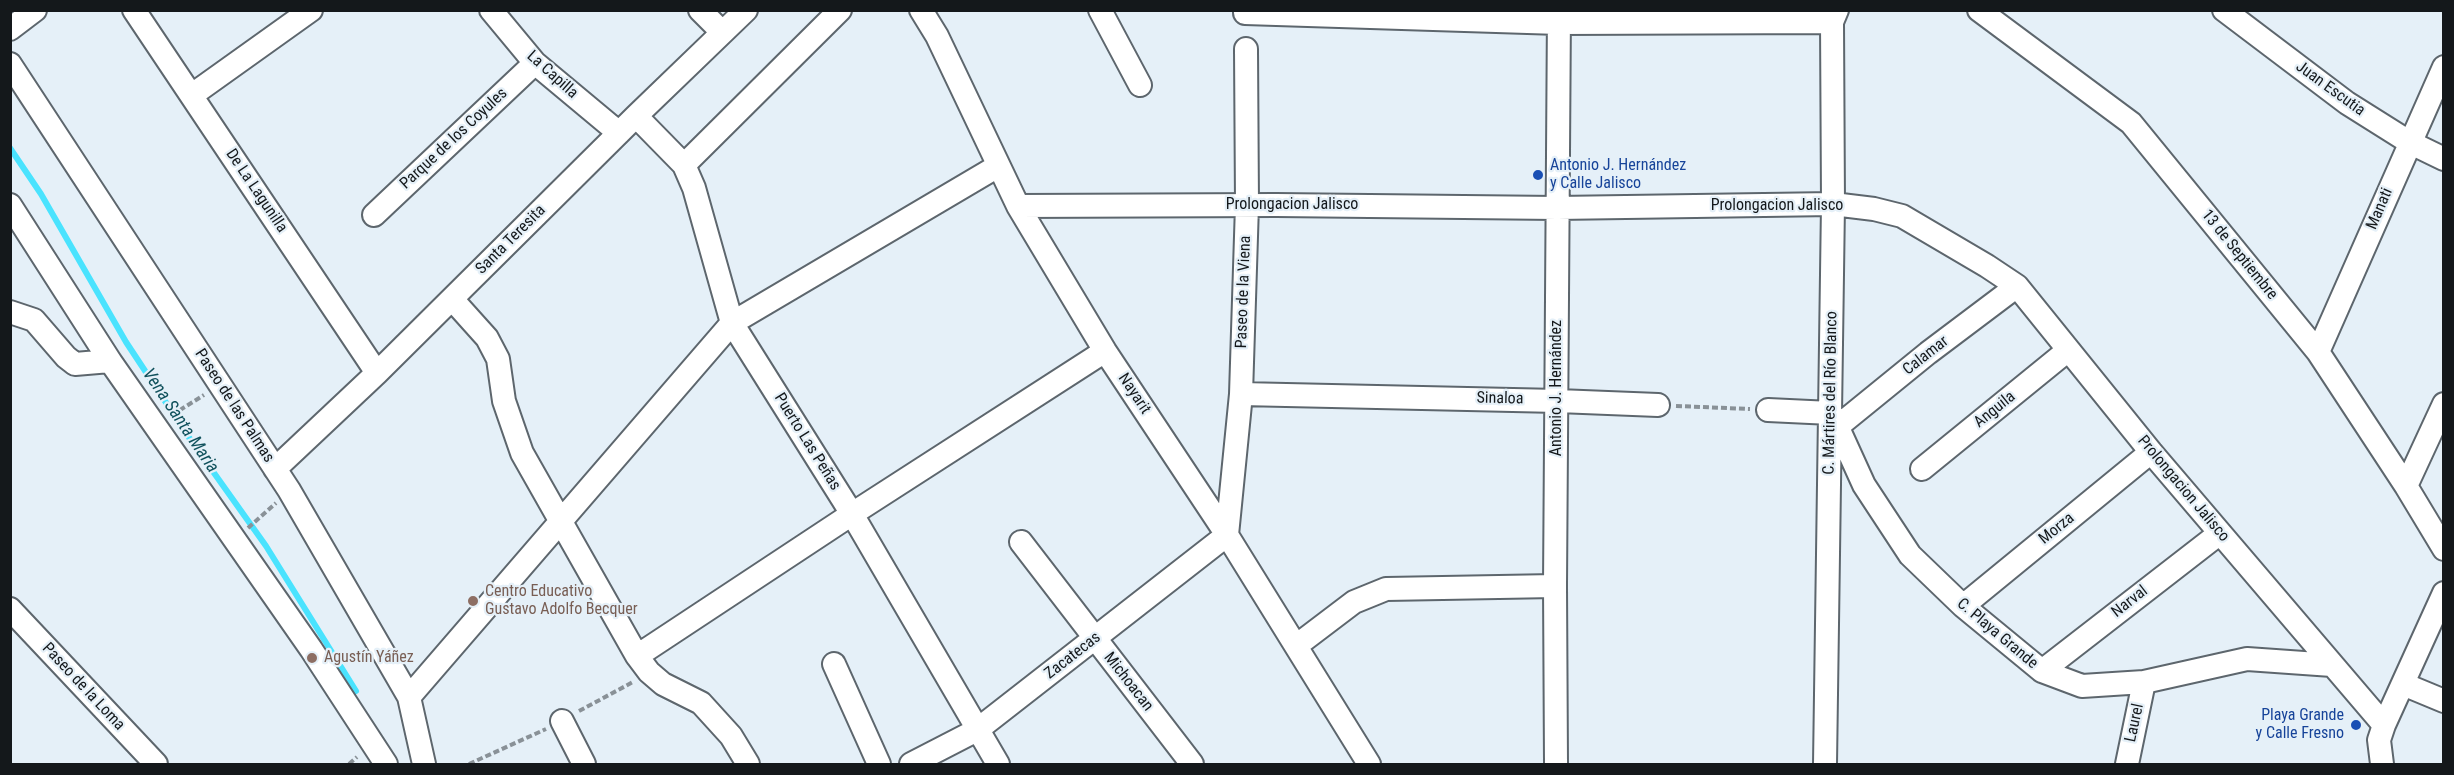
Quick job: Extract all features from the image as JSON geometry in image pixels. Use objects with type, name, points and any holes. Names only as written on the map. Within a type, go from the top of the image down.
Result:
[{"type":"street","points":[[10,29],[35,10]]},
{"type":"street","name":"De La Lagunilla","points":[[134,10],[377,373]]},
{"type":"street","points":[[192,95],[311,10]]},
{"type":"street","name":"La Capilla","points":[[490,10],[535,63],[619,133]]},
{"type":"street","points":[[700,10],[722,32]]},
{"type":"street","name":"Santa Teresita","points":[[275,469],[377,373],[746,10]]},
{"type":"street","points":[[684,165],[840,10]]},
{"type":"street","name":"Nayarit","points":[[921,10],[938,36],[1018,206],[1105,351],[1227,535],[1369,765]]},
{"type":"street","points":[[1100,10],[1140,85]]},
{"type":"street","name":"13 de Septiembre","points":[[1979,10],[2131,123],[2318,352],[2406,486],[2444,549]]},
{"type":"street","name":"Juan Escutia","points":[[2224,10],[2347,104],[2409,142],[2444,159]]},
{"type":"street","points":[[1245,12],[1559,17],[1834,16]]},
{"type":"street","name":"C. Mártires del Río Blanco","points":[[1826,765],[1834,420],[1834,16]]},
{"type":"street","name":"Antonio J. Hernández","points":[[1556,765],[1559,17]]},
{"type":"street","name":"Paseo de la Viena","points":[[1227,535],[1241,394],[1247,205],[1246,49]]},
{"type":"street","name":"Parque de los Coyules","points":[[374,215],[535,63]]},
{"type":"street","name":"Paseo de las Palmas","points":[[10,64],[275,469],[409,697],[424,765]]},
{"type":"street","name":"Manati","points":[[2318,352],[2444,67]]},
{"type":"street","name":"Puerto Las Peñas","points":[[636,116],[684,165],[694,188],[732,322],[852,514],[998,765]]},
{"type":"street","points":[[409,697],[732,322],[998,166]]},
{"type":"street","name":"Prolongacion Jalisco","points":[[1018,206],[1247,205],[1557,208],[1833,204],[1874,209],[1902,216],[2017,286],[2067,351],[2151,452],[2384,725]]},
{"type":"street","points":[[10,205],[110,362],[311,649],[386,765]]},
{"type":"street","name":"Calamar","points":[[1834,420],[2017,286]]},
{"type":"street","points":[[452,299],[487,338],[498,359],[504,401],[522,453],[637,656],[649,672],[663,684],[701,703],[731,736],[747,765]]},
{"type":"street","points":[[10,312],[34,320],[66,357],[75,364],[110,362]]},
{"type":"street","points":[[637,656],[1105,351]]},
{"type":"street","name":"Anguila","points":[[1922,469],[2067,351]]},
{"type":"street","name":"Sinaloa","points":[[1241,394],[1558,400],[1658,405]]},
{"type":"street","points":[[2406,486],[2444,404]]},
{"type":"street","points":[[1768,410],[1834,420]]},
{"type":"street","name":"C. Playa Grande","points":[[1834,420],[1864,485],[1910,555],[1963,606],[2042,671],[2082,686],[2144,682],[2247,659],[2332,665]]},
{"type":"street","name":"Morza","points":[[1963,606],[2151,452]]},
{"type":"street","name":"Narval","points":[[2042,671],[2220,533]]},
{"type":"street","name":"Zacatecas","points":[[911,765],[977,730],[1227,535]]},
{"type":"street","name":"Michoacan","points":[[1021,543],[1192,765]]},
{"type":"street","points":[[1296,646],[1354,602],[1386,589],[1555,586]]},
{"type":"street","points":[[2382,765],[2379,740],[2384,725],[2444,593]]},
{"type":"street","name":"Paseo de la Loma","points":[[10,609],[156,765]]},
{"type":"street","points":[[834,664],[879,765]]},
{"type":"street","name":"Laurel","points":[[2127,765],[2144,682]]},
{"type":"street","points":[[2403,684],[2444,701]]},
{"type":"street","points":[[562,721],[584,765]]},
{"type":"path","points":[[168,417],[201,396]]},
{"type":"path","points":[[1658,405],[1768,410]]},
{"type":"path","points":[[247,530],[269,509]]},
{"type":"waterway","name":"Vena Santa Maria","points":[[10,148],[41,194],[126,342],[192,442],[266,546],[356,691]]},
{"type":"place","name":"Antonio J. Hernández y Calle Jalisco","points":[[1538,175]]},
{"type":"place","name":"Centro Educativo Gustavo Adolfo Becquer","points":[[473,601]]},
{"type":"place","name":"Agustín Yáñez","points":[[312,658]]},
{"type":"place","name":"Playa Grande y Calle Fresno","points":[[2356,725]]}]
